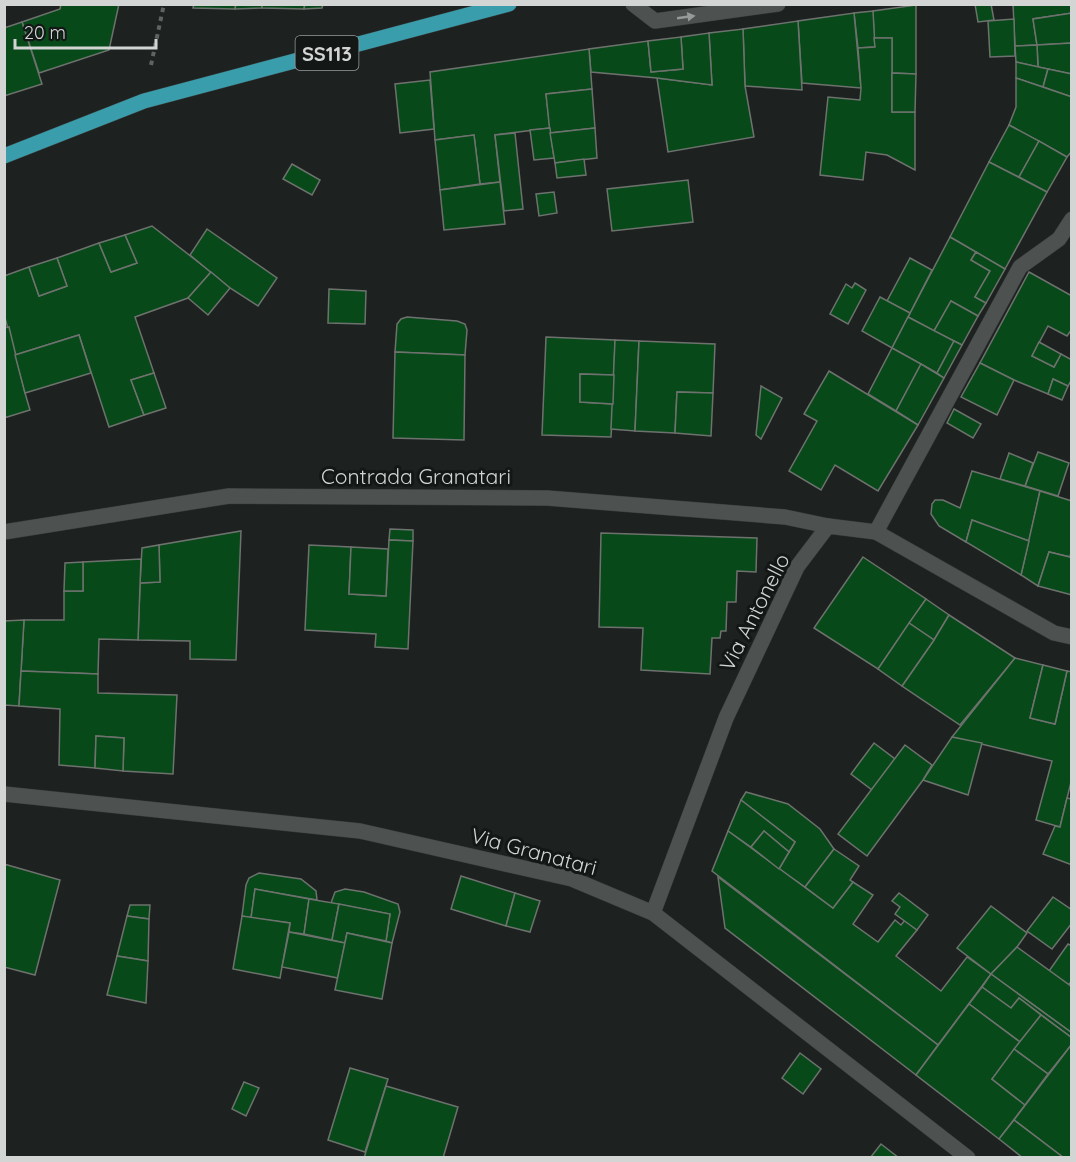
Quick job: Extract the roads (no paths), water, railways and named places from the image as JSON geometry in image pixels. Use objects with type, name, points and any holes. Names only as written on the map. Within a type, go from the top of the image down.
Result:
[{"type":"main road","name":"SS113","points":[[4,156],[144,101],[510,4]]},
{"type":"street","points":[[633,4],[655,21],[778,4]]},
{"type":"street","points":[[876,532],[1020,267],[1059,239],[1071,219]]},
{"type":"street","name":"Contrada Granatari","points":[[4,532],[230,496],[547,498],[785,517],[828,526]]},
{"type":"street","points":[[828,526],[876,532],[1054,633],[1071,637]]},
{"type":"street","name":"Via Antonello","points":[[654,913],[726,718],[797,567],[828,526]]},
{"type":"street","name":"Via Granatari","points":[[4,794],[360,831],[572,879],[654,913],[968,1158]]}]
